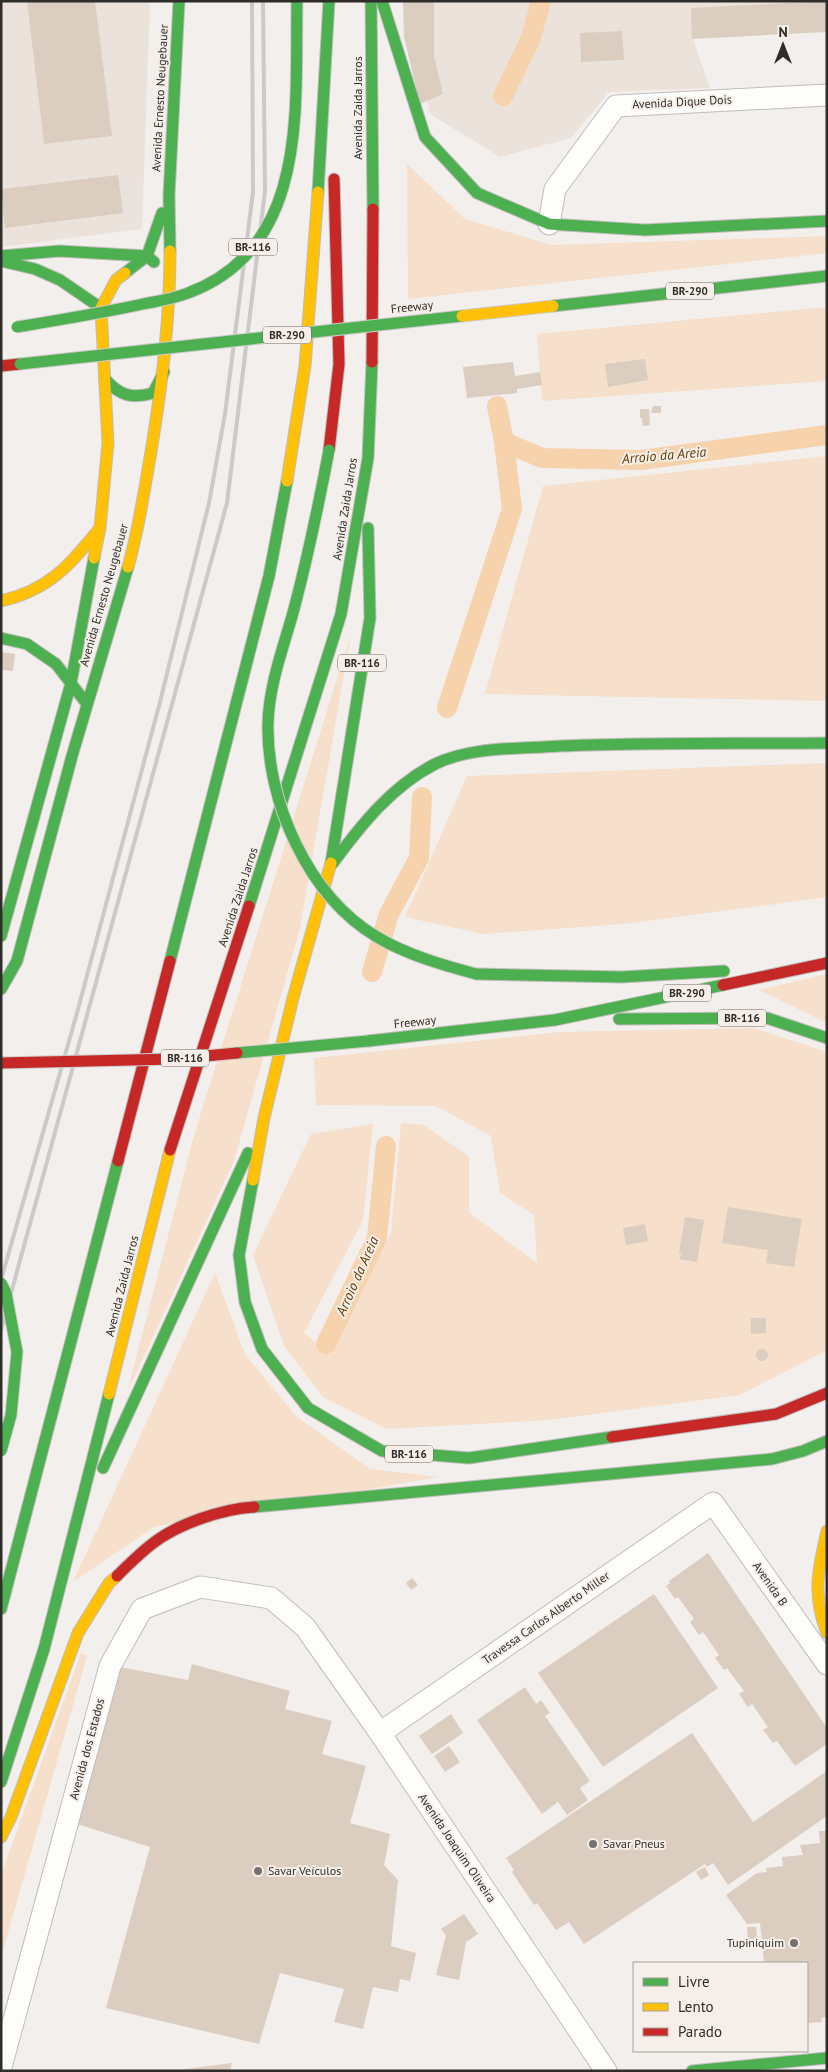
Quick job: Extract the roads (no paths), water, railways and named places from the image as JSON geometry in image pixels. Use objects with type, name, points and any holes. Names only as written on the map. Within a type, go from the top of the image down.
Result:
[{"type":"main road","name":"Avenida Ernesto Neugebauer","points":[[1,989],[17,961],[87,704],[137,536],[164,372],[170,280],[168,195],[179,1]]},
{"type":"main road","name":"BR-116","points":[[13,328],[102,314],[189,293],[220,278],[249,253],[269,227],[281,196],[289,161],[293,126],[297,1]]},
{"type":"main road","name":"Avenida Zaida Jarros","points":[[1,1782],[44,1649],[76,1529],[169,1152],[268,849],[341,614],[368,458],[373,264],[371,1]]},
{"type":"main road","points":[[382,1],[425,137],[477,193],[549,224],[645,230],[827,221]]},
{"type":"main road","points":[[329,3],[333,141]]},
{"type":"main road","points":[[1,1609],[156,1019],[269,576],[294,445],[305,366],[313,270],[329,3]]},
{"type":"main road","points":[[334,170],[339,364],[330,450],[310,550],[276,678],[268,722],[270,769],[284,822],[310,870],[339,905],[375,936],[423,959],[476,974],[622,977],[823,964]]},
{"type":"main road","name":"Avenida Ernesto Neugebauer","points":[[147,256],[168,195]]},
{"type":"main road","points":[[1,256],[59,251],[147,256],[159,266],[170,280]]},
{"type":"main road","points":[[1,261],[35,269],[60,280],[101,308],[116,280],[147,256]]},
{"type":"main road","name":"Freeway","points":[[1,366],[827,276]]},
{"type":"main road","name":"Avenida Ernesto Neugebauer","points":[[1,936],[71,683],[100,528],[108,443],[101,308]]},
{"type":"main road","points":[[105,379],[115,392],[128,397],[140,397],[153,393],[164,372]]},
{"type":"main road","name":"BR-116","points":[[368,458],[370,618],[331,866],[293,998],[264,1118],[240,1255],[245,1302],[253,1329],[262,1349],[308,1408],[382,1451],[469,1458],[776,1414],[827,1393]]},
{"type":"main road","points":[[1,601],[33,592],[49,584],[72,564],[100,528]]},
{"type":"main road","points":[[1,638],[27,644],[56,664],[87,704]]},
{"type":"main road","points":[[331,866],[360,827],[402,785],[437,763],[476,752],[567,745],[827,743]]},
{"type":"main road","name":"Freeway","points":[[1,1063],[174,1059],[555,1020],[823,964]]},
{"type":"main road","name":"BR-116","points":[[555,1020],[767,1018],[827,1038]]},
{"type":"main road","points":[[76,1529],[264,1118]]},
{"type":"main road","points":[[1,1283],[6,1293],[17,1352],[11,1415],[1,1451]]},
{"type":"main road","points":[[1,1837],[11,1818],[78,1633],[109,1583],[153,1543],[194,1521],[238,1508],[772,1460],[803,1451],[827,1441]]},
{"type":"main road","points":[[827,1531],[815,1583],[819,1616],[827,1632]]},
{"type":"main road","points":[[692,2071],[803,2065],[827,2058]]},
{"type":"street","name":"Avenida Dique Dois","points":[[549,224],[555,189],[616,106],[827,95]]},
{"type":"street","name":"Avenida B","points":[[713,1503],[827,1664]]},
{"type":"street","name":"Travessa Carlos Alberto Miller","points":[[380,1733],[713,1503]]},
{"type":"street","name":"Avenida dos Estados","points":[[1,2067],[110,1666],[142,1610],[200,1587],[271,1598],[305,1627]]},
{"type":"street","name":"Avenida Joaquim Oliveira","points":[[305,1627],[380,1733],[606,2071]]},
{"type":"waterway","name":"Arroio da Areia","points":[[503,96],[531,38],[541,1]]},
{"type":"waterway","name":"Arroio da Areia","points":[[447,708],[512,509],[504,442],[497,406]]},
{"type":"waterway","name":"Arroio da Areia","points":[[504,442],[542,458],[641,460],[827,435]]},
{"type":"waterway","name":"Arroio da Areia","points":[[372,972],[389,914],[419,858],[422,797]]},
{"type":"waterway","name":"Arroio da Areia","points":[[326,1344],[377,1238],[386,1146]]},
{"type":"railway","points":[[1,1280],[77,1013],[160,702],[209,503],[225,414],[253,192],[252,1]]},
{"type":"railway","points":[[1,1330],[227,503],[265,191],[263,1]]},
{"type":"place","name":"Savar Pneus","points":[[593,1844]]},
{"type":"place","name":"Savar Veículos","points":[[258,1871]]},
{"type":"place","name":"Tupiniquim","points":[[794,1943]]}]
